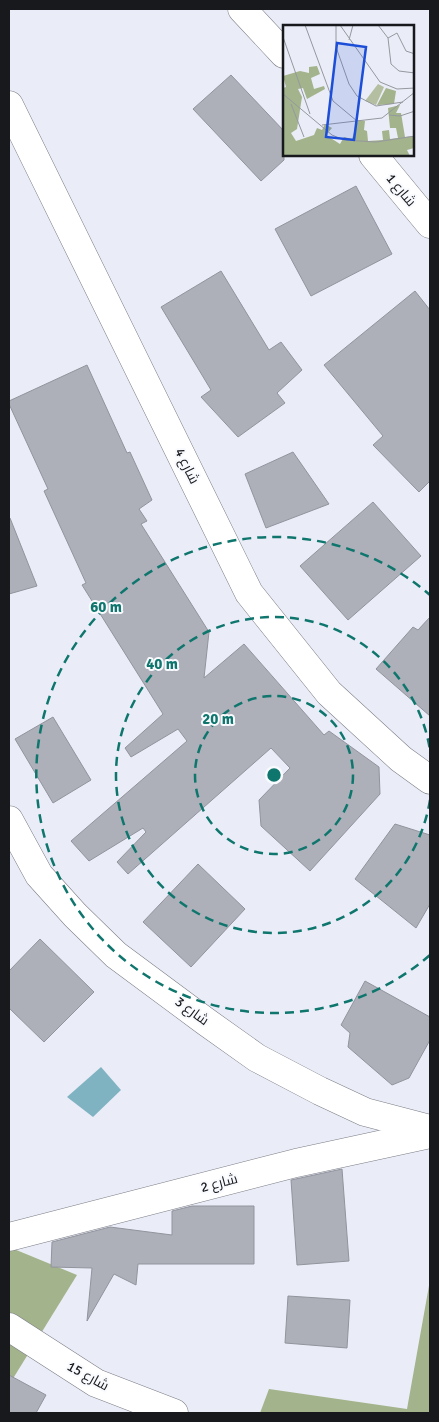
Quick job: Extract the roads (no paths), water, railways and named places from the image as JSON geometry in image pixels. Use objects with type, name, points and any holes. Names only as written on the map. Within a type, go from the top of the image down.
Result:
[{"type":"street","points":[[242,9],[283,53]]},
{"type":"street","name":"شارع 4","points":[[9,106],[250,593],[329,693],[401,759],[430,780]]},
{"type":"street","name":"شارع 1","points":[[373,156],[430,224]]},
{"type":"street","name":"شارع 3","points":[[9,820],[39,875],[75,915],[116,955],[257,1058],[320,1092],[365,1112],[430,1129]]},
{"type":"street","name":"شارع 2","points":[[9,1237],[296,1163],[430,1134]]},
{"type":"street","name":"شارع 15","points":[[9,1327],[96,1383],[174,1413]]},
{"type":"water","points":[[101,1067],[121,1090],[93,1117],[67,1097]]}]
